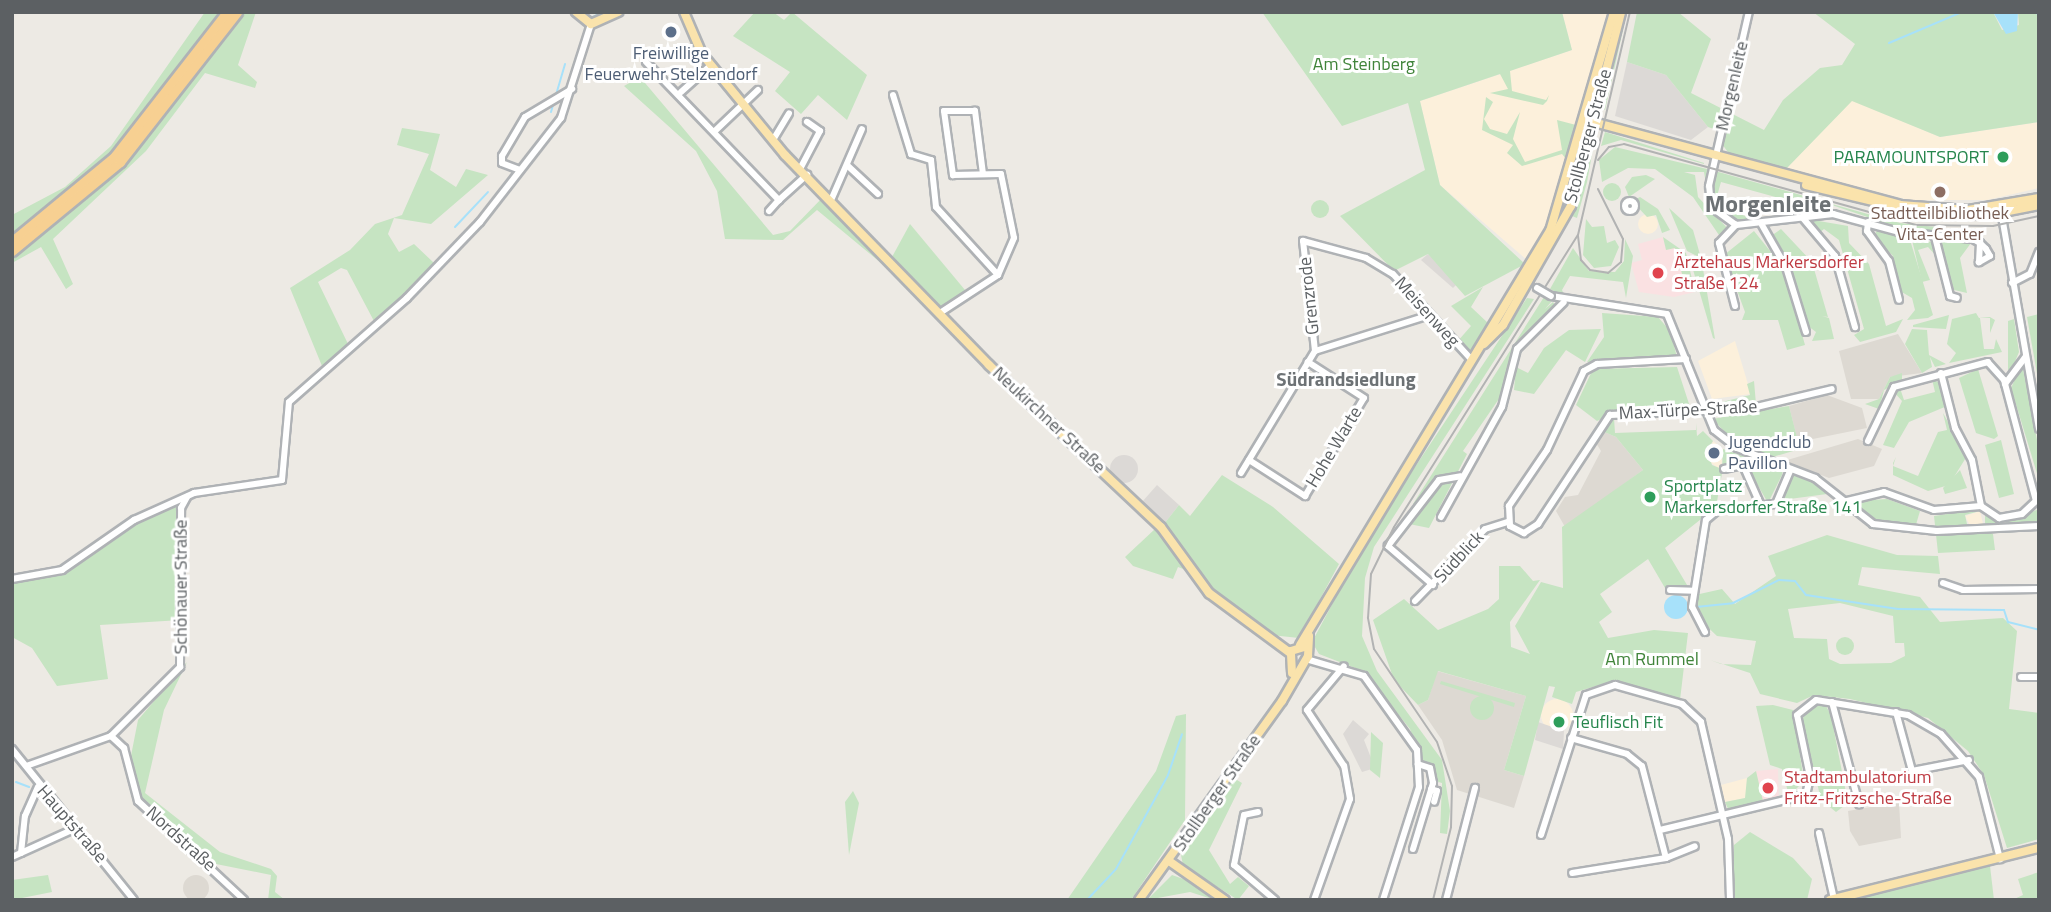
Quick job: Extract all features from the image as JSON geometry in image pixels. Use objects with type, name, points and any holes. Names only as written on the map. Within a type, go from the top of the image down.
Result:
[{"type":"highway","points":[[12,251],[120,162],[198,59],[227,12]]},
{"type":"highway","points":[[207,46],[237,12]]},
{"type":"highway","points":[[12,241],[114,156],[198,59]]},
{"type":"main road","points":[[576,12],[591,24],[618,12]]},
{"type":"main road","name":"Neukirchner Straße","points":[[684,12],[710,66],[773,140],[832,198],[940,313],[1161,527],[1209,593],[1266,639],[1300,654]]},
{"type":"main road","name":"Stollberger Straße","points":[[1590,121],[1614,12]]},
{"type":"main road","name":"Stollberger Straße","points":[[1139,900],[1169,861],[1290,683],[1313,620],[1472,358],[1524,281],[1560,211],[1590,121],[1621,12]]},
{"type":"main road","points":[[1590,121],[1903,211],[2001,209],[2039,205]]},
{"type":"main road","points":[[2001,209],[2039,198]]},
{"type":"main road","points":[[1832,899],[2039,848]]},
{"type":"main road","points":[[1169,861],[1224,900]]},
{"type":"street","name":"Morgenleite","points":[[1736,225],[1711,207],[1713,158],[1749,12]]},
{"type":"street","points":[[573,88],[525,117],[502,156],[502,163],[520,170],[561,118],[573,88],[591,24]]},
{"type":"street","points":[[646,62],[681,92],[779,200]]},
{"type":"street","points":[[681,92],[710,66]]},
{"type":"street","points":[[716,130],[745,107],[758,90]]},
{"type":"street","points":[[893,95],[911,154],[931,160],[936,207],[998,275]]},
{"type":"street","points":[[940,313],[998,275],[1012,248],[1013,219],[1001,174],[953,175],[944,111],[975,111],[983,174]]},
{"type":"street","points":[[773,140],[789,113]]},
{"type":"street","points":[[769,211],[804,172],[823,133],[807,122]]},
{"type":"street","points":[[832,198],[862,129]]},
{"type":"street","points":[[848,166],[878,194]]},
{"type":"street","name":"Schönauer Straße","points":[[29,765],[111,736],[182,662],[181,508],[188,496],[282,480],[289,402],[407,298],[468,233],[520,170]]},
{"type":"street","points":[[2001,209],[2039,429]]},
{"type":"street","points":[[1735,306],[1719,243],[1736,225],[1762,225],[1802,217],[1868,222],[1935,237],[1980,243]]},
{"type":"street","points":[[1802,217],[1835,256],[1855,327]]},
{"type":"street","points":[[1868,222],[1867,231],[1889,261],[1899,300]]},
{"type":"street","points":[[1762,225],[1786,267],[1806,332]]},
{"type":"street","points":[[1935,237],[1950,296],[1957,298]]},
{"type":"street","name":"Meisenweg","points":[[1303,241],[1358,254],[1393,274],[1427,316],[1472,358]]},
{"type":"street","name":"Grenzrode","points":[[1303,241],[1315,351]]},
{"type":"street","points":[[2012,283],[2030,274],[2039,252]]},
{"type":"street","points":[[1524,281],[1564,302],[1662,311],[1676,325],[1701,411],[1728,443],[1822,482],[1843,502],[1881,527],[2039,526]]},
{"type":"street","points":[[1441,517],[1461,475],[1502,407],[1517,349],[1564,302]]},
{"type":"street","points":[[1241,472],[1315,351],[1427,316]]},
{"type":"street","points":[[2005,384],[2025,358]]},
{"type":"street","points":[[1508,522],[1509,506],[1547,450],[1584,371],[1597,364],[1686,359]]},
{"type":"street","name":"Hohe Warte","points":[[1249,460],[1305,496],[1364,398],[1308,362]]},
{"type":"street","points":[[1843,502],[1884,492],[1934,510],[1981,506],[2006,518],[2036,501],[2005,384],[1998,367],[1988,362],[1941,373],[1890,390],[1868,440]]},
{"type":"street","points":[[1941,373],[1981,506]]},
{"type":"street","name":"Max-Türpe-Straße","points":[[1508,522],[1524,533],[1564,489],[1610,415],[1760,407],[1832,389]]},
{"type":"street","points":[[1724,470],[1743,465],[1762,508]]},
{"type":"street","points":[[1704,632],[1692,616],[1694,591],[1709,515],[1776,504],[1791,469]]},
{"type":"street","points":[[1433,585],[1388,546],[1439,481],[1461,475]]},
{"type":"street","points":[[12,579],[70,567],[134,520],[188,496]]},
{"type":"street","name":"Südblick","points":[[1415,601],[1485,528],[1508,522]]},
{"type":"street","points":[[1943,583],[1963,590],[2039,589]]},
{"type":"street","points":[[1670,590],[1694,591]]},
{"type":"street","points":[[1300,654],[1344,666],[1364,676],[1414,740],[1419,788],[1383,900]]},
{"type":"street","points":[[1314,900],[1350,799],[1344,766],[1323,739],[1307,708],[1344,666]]},
{"type":"street","points":[[2021,677],[2039,677]]},
{"type":"street","points":[[1541,835],[1587,695],[1598,686],[1625,686],[1682,704],[1701,722],[1723,815],[1730,900]]},
{"type":"street","points":[[1660,830],[1807,795],[1810,777],[1797,715],[1807,702],[1832,702],[1896,712],[1933,729],[1969,761],[1984,787],[2000,859]]},
{"type":"street","points":[[1832,702],[1859,804]]},
{"type":"street","points":[[1896,712],[1912,771],[1969,761]]},
{"type":"street","name":"Nordstraße","points":[[111,736],[124,748],[138,801],[244,900]]},
{"type":"street","points":[[1571,738],[1639,761],[1666,858]]},
{"type":"street","name":"Hauptstraße","points":[[12,749],[29,765],[38,787],[134,900]]},
{"type":"street","points":[[1413,849],[1431,789],[1433,773],[1418,764]]},
{"type":"street","points":[[22,853],[25,816],[38,787]]},
{"type":"street","points":[[1446,900],[1475,788]]},
{"type":"street","points":[[1431,789],[1437,791],[1434,802]]},
{"type":"street","points":[[1258,812],[1244,815],[1234,865],[1275,900]]},
{"type":"street","points":[[12,857],[74,829]]},
{"type":"street","points":[[1819,833],[1832,899]]},
{"type":"street","points":[[1572,873],[1666,858],[1695,846]]},
{"type":"shaded area","points":[[1562,12],[1608,12],[1553,217],[1527,260],[1440,185],[1420,101],[1572,50]]},
{"type":"shaded area","points":[[1627,62],[1666,75],[1708,127],[1691,140],[1615,116]]},
{"type":"shaded area","points":[[1852,100],[1940,137],[2039,122],[2039,188],[1987,200],[1909,200],[1786,169]]},
{"type":"shaded area","points":[[1648,214],[1655,217],[1658,224],[1655,231],[1648,234],[1641,231],[1638,224],[1641,217]]},
{"type":"shaded area","name":"Ärztehaus Markersdorfer Straße 124","points":[[1663,237],[1666,249],[1675,247],[1685,285],[1693,284],[1695,292],[1674,297],[1639,292],[1631,263],[1642,260],[1638,244]]},
{"type":"shaded area","points":[[1428,254],[1459,282],[1453,288],[1421,260]]},
{"type":"shaded area","points":[[1898,334],[1922,373],[1890,377],[1879,399],[1851,399],[1839,351]]},
{"type":"shaded area","points":[[1735,341],[1751,394],[1712,399],[1698,361]]},
{"type":"shaded area","points":[[1827,395],[1862,408],[1867,428],[1798,442],[1789,406]]},
{"type":"shaded area","points":[[1602,431],[1616,437],[1643,470],[1565,527],[1556,511],[1565,497],[1578,495],[1601,451],[1596,443]]},
{"type":"shaded area","points":[[1858,439],[1882,449],[1874,466],[1829,478],[1784,461]]},
{"type":"shaded area","points":[[1713,441],[1723,449],[1721,470],[1707,460]]},
{"type":"shaded area","points":[[1124,455],[1134,459],[1138,469],[1134,479],[1124,483],[1114,479],[1110,469],[1114,459]]},
{"type":"shaded area","points":[[1157,485],[1179,505],[1164,524],[1142,502]]},
{"type":"shaded area","points":[[1980,511],[1984,528],[1972,530],[1965,516]]},
{"type":"shaded area","points":[[1437,671],[1526,696],[1504,770],[1524,776],[1514,808],[1457,790],[1442,740],[1418,705],[1428,700]]},
{"type":"shaded area","points":[[1557,699],[1569,703],[1573,715],[1569,727],[1557,731],[1545,727],[1541,715],[1545,703]]},
{"type":"shaded area","points":[[1353,720],[1369,734],[1364,740],[1375,768],[1362,772],[1343,734]]},
{"type":"shaded area","points":[[1538,722],[1564,731],[1563,749],[1535,740]]},
{"type":"shaded area","name":"Stadtambulatorium Fritz-Fritzsche-Straße","points":[[1778,769],[1779,799],[1763,801],[1756,771]]},
{"type":"shaded area","points":[[1747,778],[1746,798],[1725,802],[1721,785]]},
{"type":"shaded area","points":[[1899,802],[1901,838],[1859,846],[1850,831],[1848,811]]},
{"type":"shaded area","points":[[196,875],[205,879],[209,888],[205,897],[196,901],[187,897],[183,888],[187,879]]},
{"type":"green space","points":[[205,12],[256,12],[238,65],[257,82],[255,88],[205,73],[146,151],[53,239],[73,284],[66,289],[41,247],[12,263],[12,215],[65,187],[111,146]]},
{"type":"green space","points":[[755,12],[773,12],[784,20],[792,12],[867,75],[847,120],[818,95],[801,114],[775,91],[790,72],[733,36]]},
{"type":"green space","name":"Am Steinberg","points":[[1262,12],[1562,12],[1572,50],[1510,71],[1512,91],[1546,100],[1549,95],[1547,101],[1543,105],[1490,93],[1508,89],[1500,74],[1420,101],[1440,185],[1525,264],[1465,296],[1428,254],[1394,271],[1340,216],[1425,170],[1408,103],[1342,126]]},
{"type":"green space","points":[[1623,12],[1627,12],[1605,110],[1600,106]]},
{"type":"green space","points":[[1637,12],[1678,12],[1711,39],[1691,93],[1764,130],[1783,100],[1820,68],[1842,65],[1855,44],[1813,12],[1993,12],[2002,30],[2019,25],[2018,12],[2039,12],[2039,122],[1940,137],[1852,101],[1786,169],[1730,155],[1722,144],[1725,122],[1717,119],[1714,129],[1708,127],[1666,75],[1627,62]]},
{"type":"green space","points":[[640,77],[773,235],[790,231],[824,196],[910,287],[817,210],[783,240],[725,239],[717,191],[696,151],[624,86]]},
{"type":"green space","points":[[1486,97],[1493,102],[1484,119],[1490,129],[1507,134],[1520,112],[1513,139],[1525,162],[1562,150],[1557,120],[1576,125],[1567,160],[1562,154],[1522,166],[1507,153],[1513,145],[1482,130]]},
{"type":"green space","points":[[402,128],[440,134],[430,170],[456,187],[466,169],[488,175],[431,224],[394,218],[388,234],[399,252],[414,244],[434,263],[375,323],[347,270],[341,268],[318,282],[349,346],[322,366],[290,288],[350,250],[375,224],[402,215],[429,154],[397,145]]},
{"type":"green space","points":[[1605,132],[1704,164],[1621,140],[1601,146]]},
{"type":"green space","points":[[1594,143],[1587,182],[1577,218],[1572,216]]},
{"type":"green space","points":[[1615,147],[1707,169],[1706,184],[1704,172],[1684,172],[1695,175],[1698,197],[1730,231],[1721,238],[1693,197],[1655,169],[1628,168],[1602,182],[1599,160]]},
{"type":"green space","points":[[1715,171],[1808,197],[1835,211],[1785,215],[1786,200],[1721,182],[1717,196],[1726,208],[1752,219],[1731,221],[1713,203]]},
{"type":"green space","points":[[1646,175],[1655,179],[1629,197],[1625,187],[1632,177]]},
{"type":"green space","points":[[1612,183],[1618,186],[1621,192],[1618,198],[1612,201],[1606,198],[1603,192],[1606,186]]},
{"type":"green space","points":[[1640,197],[1658,209],[1670,230],[1662,233],[1656,215],[1647,217],[1632,201]]},
{"type":"green space","points":[[1814,199],[1900,223],[1944,228],[1945,233],[1897,227]]},
{"type":"green space","points":[[1316,200],[1324,200],[1329,209],[1327,216],[1316,218],[1311,213],[1311,205]]},
{"type":"green space","points":[[1669,208],[1693,230],[1701,258],[1687,251]]},
{"type":"green space","points":[[1586,219],[1592,227],[1604,226],[1607,243],[1615,240],[1619,247],[1611,266],[1594,268],[1583,255]]},
{"type":"green space","points":[[1813,220],[1848,226],[1849,243],[1869,264],[1886,326],[1903,319],[1896,332],[1860,342],[1854,335],[1864,329],[1839,240],[1824,229],[1818,234]]},
{"type":"green space","points":[[910,224],[970,296],[942,309],[892,257]]},
{"type":"green space","points":[[1781,229],[1812,262],[1828,317],[1822,316],[1829,318],[1834,339],[1812,341],[1816,332],[1808,326],[1790,265],[1771,236]]},
{"type":"green space","points":[[1877,230],[1910,240],[1933,315],[1907,320],[1915,310],[1912,298],[1900,291],[1893,256],[1874,237]]},
{"type":"green space","points":[[1754,231],[1783,267],[1805,345],[1787,350],[1778,320],[1742,320],[1745,312],[1724,255]]},
{"type":"green space","points":[[1663,237],[1686,253],[1695,292],[1693,284],[1685,285],[1675,248],[1666,250]]},
{"type":"green space","points":[[1625,239],[1633,256],[1626,298],[1623,282],[1570,276],[1562,290],[1565,297],[1550,289],[1573,248],[1589,271],[1615,272],[1624,261]]},
{"type":"green space","points":[[1912,240],[1933,242],[1938,258],[1928,247],[1918,250],[1930,280],[1922,282]]},
{"type":"green space","points":[[1937,241],[1971,243],[1960,258],[1967,293],[1950,289]]},
{"type":"green space","points":[[1689,256],[1702,263],[1715,339],[1713,338]]},
{"type":"green space","points":[[1483,287],[1471,307],[1489,324],[1470,354],[1457,342],[1471,326],[1451,306]]},
{"type":"green space","points":[[1544,297],[1552,301],[1545,309],[1553,302],[1556,307],[1512,350],[1503,393],[1463,451],[1467,454],[1429,528],[1404,523],[1420,508],[1413,504]]},
{"type":"green space","points":[[1527,298],[1534,299],[1374,547],[1365,578],[1362,636],[1377,671],[1442,760],[1450,811],[1447,834],[1440,833],[1442,783],[1435,781],[1431,764],[1421,760],[1410,729],[1363,671],[1319,654],[1312,642],[1366,541]]},
{"type":"green space","points":[[1602,313],[1658,317],[1670,331],[1677,357],[1587,362],[1604,337]]},
{"type":"green space","points":[[1976,313],[1979,318],[1990,317],[1995,320],[1990,333],[1990,318],[1980,318],[1984,349],[1994,349],[1996,339],[2002,352],[1949,363],[1956,353],[1947,344],[1952,319]]},
{"type":"green space","points":[[2039,314],[2039,385],[2027,317]]},
{"type":"green space","points":[[1949,315],[1946,329],[1913,327],[1913,325]]},
{"type":"green space","points":[[2014,319],[2019,352],[2008,378],[2008,321]]},
{"type":"green space","points":[[1601,329],[1585,362],[1566,350],[1534,394],[1514,390],[1516,367],[1528,373],[1544,348],[1569,330]]},
{"type":"green space","points":[[1912,329],[1927,330],[1929,355],[1946,364],[1935,367],[1930,357],[1932,367],[1922,373],[1905,344]]},
{"type":"green space","points":[[2022,364],[2039,450],[2039,480],[2011,388]]},
{"type":"green space","points":[[1677,367],[1691,410],[1629,407],[1597,421],[1576,405],[1593,369]]},
{"type":"green space","points":[[1978,369],[1998,436],[1994,439],[1976,433],[1959,378]]},
{"type":"green space","points":[[1902,373],[1902,381],[1884,390],[1879,409],[1865,404],[1879,399],[1890,377]]},
{"type":"green space","points":[[1932,379],[1940,383],[1947,406],[1909,422],[1894,448],[1883,445],[1902,401],[1894,392],[1900,388],[1904,400],[1935,392]]},
{"type":"green space","points":[[1754,381],[1756,404],[1706,406],[1750,395],[1747,384]]},
{"type":"green space","points":[[1789,406],[1800,449],[1769,458],[1736,443],[1712,419]]},
{"type":"green space","points":[[1943,413],[1967,456],[1949,485],[1928,491],[1893,475],[1893,466],[1918,476],[1938,432],[1947,430]]},
{"type":"green space","name":"Am Rummel","points":[[1614,418],[1615,433],[1696,430],[1696,423],[1697,436],[1703,431],[1713,441],[1707,450],[1712,465],[1722,469],[1723,449],[1783,470],[1782,475],[1768,503],[1745,463],[1723,468],[1716,507],[1665,548],[1690,590],[1665,588],[1648,559],[1600,594],[1612,612],[1599,622],[1608,638],[1654,630],[1688,633],[1680,700],[1613,681],[1576,692],[1572,704],[1552,697],[1555,687],[1549,686],[1524,776],[1504,770],[1526,696],[1438,671],[1428,700],[1418,705],[1394,680],[1373,620],[1404,599],[1438,630],[1488,609],[1499,599],[1499,566],[1520,566],[1533,581],[1540,580],[1510,622],[1511,647],[1530,654],[1515,626],[1541,582],[1563,588],[1562,527],[1643,470],[1616,437],[1602,431]]},
{"type":"green space","points":[[2001,440],[2014,494],[1999,498],[1985,445]]},
{"type":"green space","points":[[1960,470],[1967,488],[1945,494],[1943,488]]},
{"type":"green space","points":[[1792,472],[1811,477],[1827,494],[1782,500]]},
{"type":"green space","points":[[1222,475],[1273,507],[1339,564],[1299,638],[1271,635],[1225,605],[1164,524],[1179,505],[1190,516]]},
{"type":"green space","points":[[1887,499],[1920,511],[1915,528],[1880,527],[1843,502]]},
{"type":"green space","points":[[178,502],[181,620],[100,625],[108,679],[57,686],[32,648],[12,637],[12,581],[62,572],[127,526]]},
{"type":"green space","points":[[1952,507],[1980,511],[1965,515],[1967,524],[1993,534],[1995,550],[1938,553],[1934,516],[1954,513]]},
{"type":"green space","points":[[2039,509],[2039,523],[1985,527],[1985,513],[2004,523]]},
{"type":"green space","points":[[1155,529],[1186,570],[1178,567],[1173,579],[1133,566],[1125,557]]},
{"type":"green space","points":[[1827,535],[1897,555],[1938,556],[1940,574],[1862,567],[1858,585],[1920,597],[1940,622],[2003,618],[2017,631],[2009,709],[2039,713],[2039,839],[2007,848],[1984,775],[1968,751],[1928,718],[1850,699],[1814,695],[1797,703],[1760,694],[1750,673],[1722,664],[1751,665],[1756,641],[1717,636],[1695,615],[1695,595],[1722,589],[1735,604],[1776,576],[1768,556]],"holes":[[[1840,603],[1893,616],[1895,643],[1904,643],[1905,656],[1891,663],[1840,664],[1829,659],[1827,639],[1794,638],[1788,609]]]},
{"type":"green space","points":[[1841,637],[1849,637],[1854,646],[1852,653],[1841,655],[1836,650],[1836,642]]},
{"type":"green space","points":[[187,662],[164,710],[145,793],[220,852],[271,869],[277,876],[275,892],[285,900],[268,900],[271,875],[211,863],[140,800],[129,766],[138,720]]},
{"type":"green space","points":[[1441,681],[1515,703],[1514,707],[1440,684]]},
{"type":"green space","points":[[1482,696],[1491,699],[1494,708],[1491,717],[1482,720],[1473,717],[1470,708],[1473,699]]},
{"type":"green space","points":[[1814,704],[1826,706],[1831,715],[1848,803],[1836,812],[1821,800],[1802,719]]},
{"type":"green space","points":[[1773,705],[1793,710],[1804,781],[1789,796],[1782,769],[1770,765],[1756,706]]},
{"type":"green space","points":[[1186,714],[1185,820],[1131,900],[1067,900],[1156,771],[1176,716]]},
{"type":"green space","points":[[1371,732],[1383,743],[1380,778],[1370,770]]},
{"type":"green space","points":[[1756,771],[1763,801],[1728,809],[1725,802],[1745,798],[1747,778]]},
{"type":"green space","points":[[1232,777],[1242,783],[1209,850],[1230,884],[1238,877],[1249,886],[1238,900],[1183,865],[1181,855]]},
{"type":"green space","points":[[853,791],[859,803],[849,855],[845,802]]},
{"type":"green space","points":[[1750,832],[1793,858],[1812,879],[1807,900],[1733,900],[1734,845]]},
{"type":"green space","points":[[1990,866],[1994,900],[1852,900],[1864,893]]},
{"type":"green space","points":[[2039,872],[2039,900],[2012,900],[2023,895],[2018,879]]},
{"type":"green space","points":[[48,875],[52,892],[12,900],[12,880]]},
{"type":"green space","points":[[1172,875],[1189,881],[1215,900],[1190,892],[1147,900]]},
{"type":"water","points":[[1993,12],[2018,12],[2017,31],[2006,34]]},
{"type":"water","points":[[1676,595],[1685,598],[1688,607],[1685,616],[1676,619],[1667,616],[1664,607],[1667,598]]},
{"type":"waterway","points":[[591,18],[603,12]]},
{"type":"waterway","points":[[1889,43],[1962,12]]},
{"type":"waterway","points":[[2035,12],[2039,15]]},
{"type":"waterway","points":[[551,112],[565,64]]},
{"type":"waterway","points":[[455,227],[488,192]]},
{"type":"waterway","points":[[1696,607],[1733,603],[1779,580],[1795,581],[1806,595],[1898,609],[2004,610],[2008,622],[2039,630]]},
{"type":"waterway","points":[[1087,900],[1116,869],[1168,775],[1182,734]]},
{"type":"waterway","points":[[16,782],[29,787]]},
{"type":"tram line","points":[[1433,900],[1451,827],[1452,786],[1437,742],[1374,649],[1368,618],[1371,574],[1394,527],[1578,235],[1630,12]]},
{"type":"tram line","points":[[1598,160],[1609,147],[1624,144],[1917,225],[1993,226],[2039,216]]},
{"type":"tram line","points":[[1578,236],[1581,260],[1590,270],[1608,273],[1621,262],[1623,239],[1598,189]]},
{"type":"place","name":"Freiwillige Feuerwehr Stelzendorf","points":[[671,32]]},
{"type":"place","name":"PARAMOUNTSPORT","points":[[2003,157]]},
{"type":"place","name":"Stadtteilbibliothek Vita-Center","points":[[1940,192]]},
{"type":"place","name":"Ärztehaus Markersdorfer Straße 124","points":[[1658,273]]},
{"type":"place","name":"Jugendclub Pavillon","points":[[1714,453]]},
{"type":"place","name":"Sportplatz Markersdorfer Straße 141","points":[[1650,497]]},
{"type":"place","name":"Teuflisch Fit","points":[[1559,722]]},
{"type":"place","name":"Stadtambulatorium Fritz-Fritzsche-Straße","points":[[1768,788]]},
{"type":"district","name":"Morgenleite","points":[[1768,204]]},
{"type":"district","name":"Südrandsiedlung","points":[[1346,379]]}]
